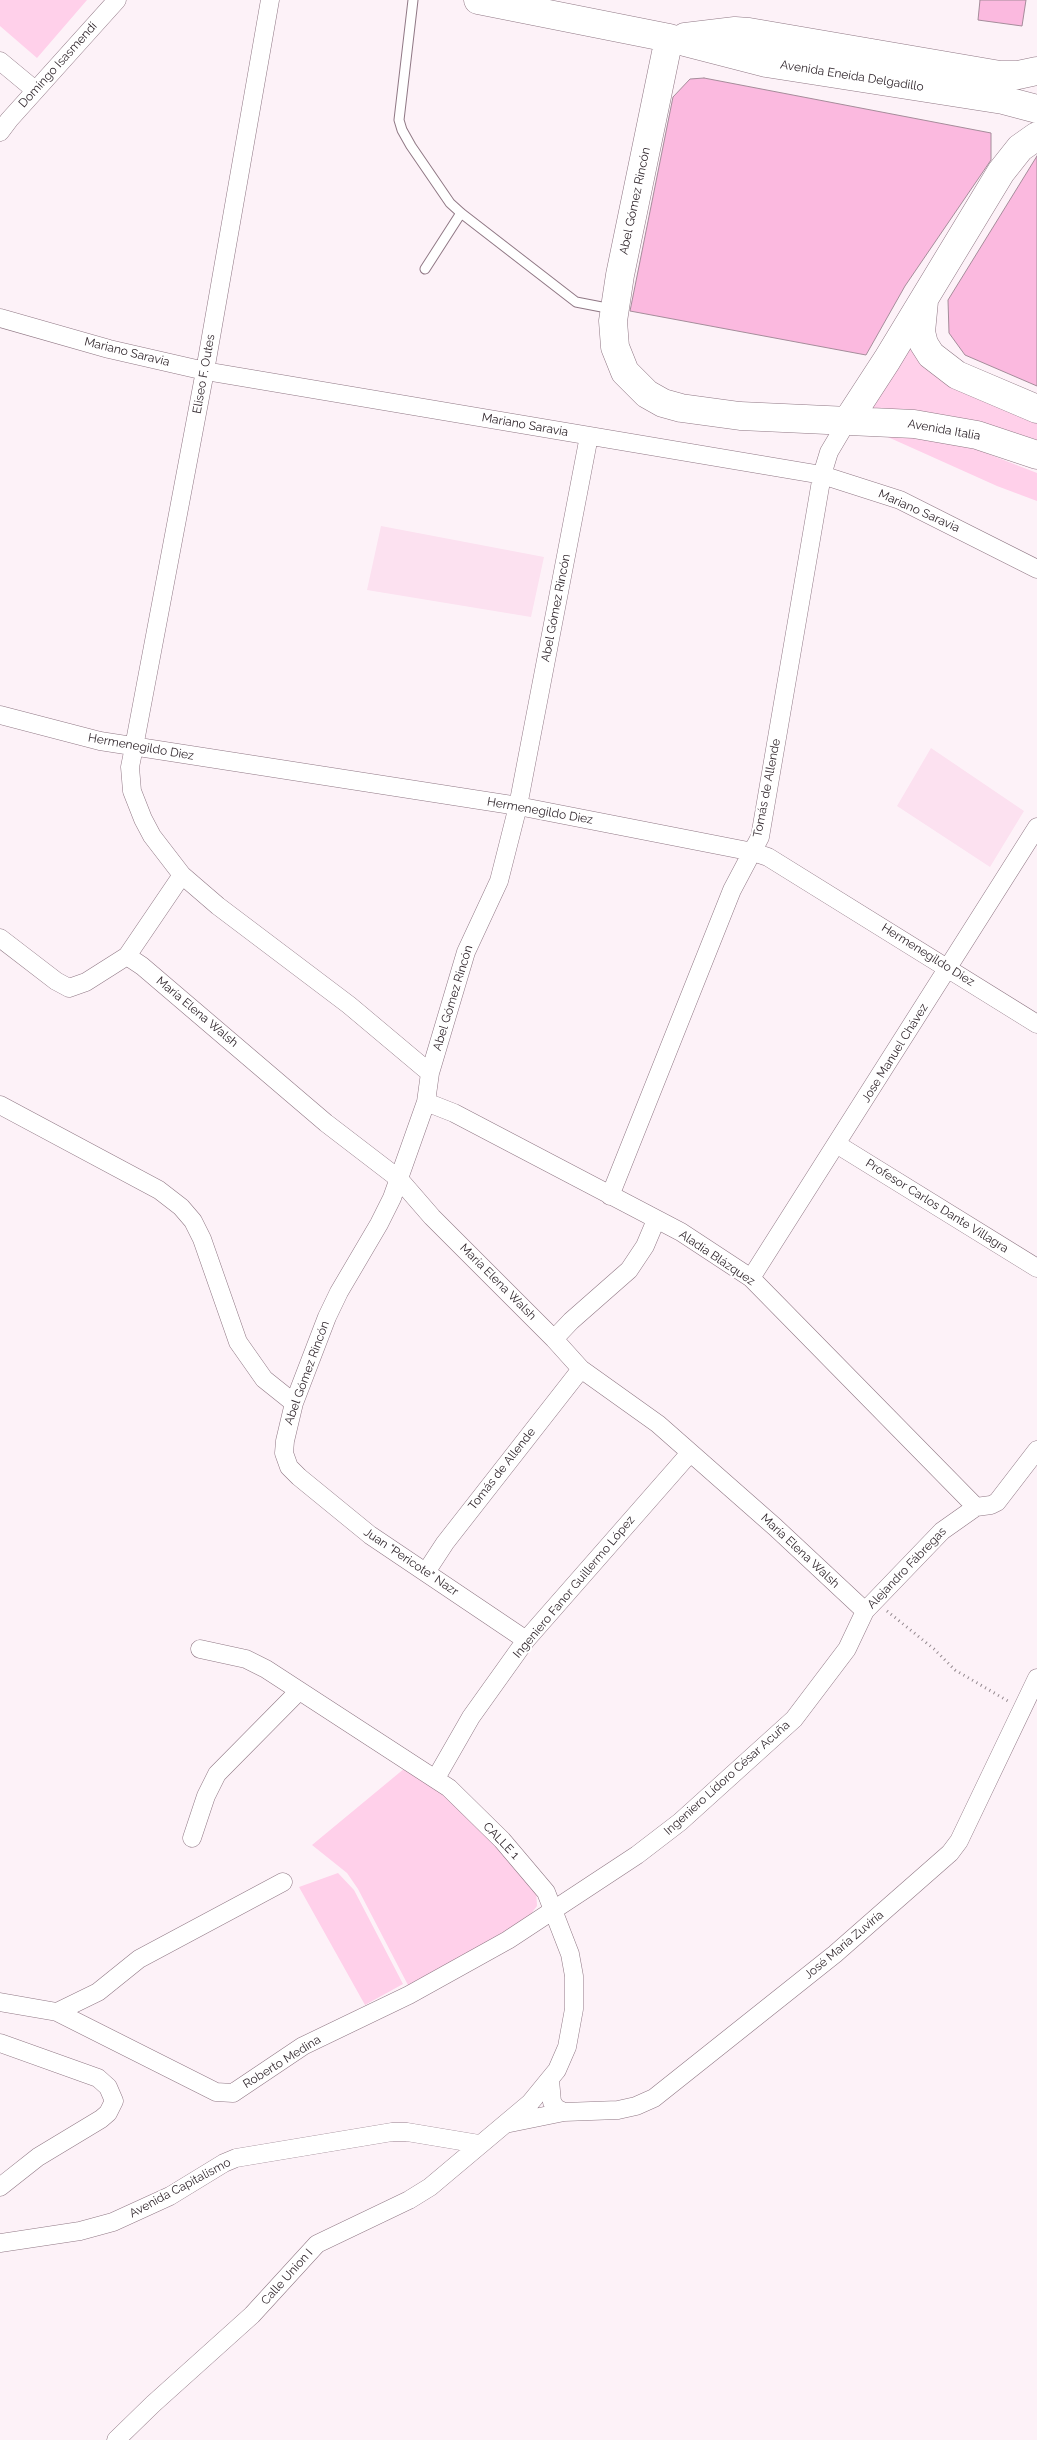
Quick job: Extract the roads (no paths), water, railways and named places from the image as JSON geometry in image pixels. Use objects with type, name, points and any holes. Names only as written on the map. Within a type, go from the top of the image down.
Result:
[{"type":"main road","name":"Avenida Eneida Delgadillo","points":[[478,0],[669,38],[766,63],[1003,100],[1037,109]]},
{"type":"main road","name":"Avenida Eneida Delgadillo","points":[[669,38],[734,31],[750,32],[1000,76],[1037,71]]},
{"type":"main road","name":"Abel Gómez Rincón","points":[[640,387],[625,372],[615,347],[613,321],[669,38]]},
{"type":"main road","points":[[848,420],[1001,172],[1020,148],[1037,136]]},
{"type":"main road","points":[[924,299],[921,332],[924,344],[931,355],[957,375],[1037,409]]},
{"type":"main road","name":"Avenida Italia","points":[[640,387],[647,394],[663,403],[681,408],[740,416],[848,420],[946,428],[996,440],[1037,455]]},
{"type":"street","name":"Domingo Isasmendi","points":[[0,132],[35,90],[117,0]]},
{"type":"street","name":"Eliseo F. Outes","points":[[270,0],[205,371],[130,768],[132,791],[143,820],[152,836],[182,875],[218,906],[349,1005],[430,1073]]},
{"type":"street","points":[[0,61],[35,90]]},
{"type":"street","name":"Mariano Saravia","points":[[0,318],[109,349],[205,371],[822,475],[900,500],[1037,570]]},
{"type":"street","name":"Tomás de Allende","points":[[610,1196],[732,890],[760,837],[822,475],[829,452],[848,420]]},
{"type":"street","name":"Abel Gómez Rincón","points":[[284,1454],[284,1441],[294,1403],[339,1292],[379,1224],[399,1179],[426,1102],[430,1073],[466,952],[499,881],[518,806],[589,436]]},
{"type":"street","name":"Hermenegildo Diez","points":[[0,714],[100,741],[518,806],[752,852],[768,857],[1037,1024]]},
{"type":"street","name":"Jose Manuel Chávez","points":[[751,1278],[838,1145],[1037,826]]},
{"type":"street","points":[[0,938],[68,988],[86,982],[127,956],[182,875]]},
{"type":"street","name":"María Elena Walsh","points":[[127,956],[142,966],[326,1123],[399,1179],[432,1217],[581,1368],[658,1424],[775,1527],[870,1606]]},
{"type":"street","name":"Aladia Blázquez","points":[[426,1102],[454,1113],[680,1232],[751,1278],[976,1507]]},
{"type":"street","points":[[0,1105],[159,1190],[182,1207],[193,1221],[202,1239],[238,1342],[264,1379],[294,1403]]},
{"type":"street","name":"Profesor Carlos Dante Villagra","points":[[838,1145],[1037,1268]]},
{"type":"street","points":[[554,1339],[571,1321],[629,1270],[645,1246],[656,1220]]},
{"type":"street","name":"Tomás de Allende","points":[[426,1572],[444,1542],[581,1368]]},
{"type":"street","name":"Alejandro Fábregas","points":[[870,1606],[942,1532],[976,1507],[991,1505],[997,1502],[1037,1450]]},
{"type":"street","name":"Ingeniero Fanor Guillermo López","points":[[436,1778],[472,1717],[526,1640],[690,1453]]},
{"type":"street","name":"Juan \"Pericote\" Nazr","points":[[284,1454],[289,1467],[299,1477],[370,1535],[526,1640]]},
{"type":"street","name":"Ingeniero Lídoro César Acuña","points":[[553,1911],[637,1855],[680,1822],[794,1719],[847,1649],[870,1606]]},
{"type":"street","name":"CALLE 1","points":[[200,1649],[246,1659],[266,1669],[298,1692],[436,1778],[449,1788],[496,1834],[546,1892],[570,1954],[574,1976],[574,2009],[567,2047],[550,2080],[530,2103],[479,2144]]},
{"type":"street","name":"José María Zuviría","points":[[503,2125],[564,2112],[618,2110],[636,2106],[654,2098],[835,1954],[950,1853],[958,1841],[1037,1678]]},
{"type":"street","points":[[192,1838],[206,1796],[217,1774],[298,1692]]},
{"type":"street","points":[[57,2012],[98,1992],[139,1959],[283,1882]]},
{"type":"street","name":"Roberto Medina","points":[[0,2002],[44,2008],[57,2012],[216,2092],[233,2092],[304,2046],[409,1995],[553,1911]]},
{"type":"street","points":[[0,2043],[98,2078],[108,2087],[114,2101],[108,2112],[101,2119],[38,2157],[0,2187]]},
{"type":"street","points":[[550,2080],[552,2102],[556,2108],[564,2112]]},
{"type":"street","name":"Avenida Capitalismo","points":[[0,2243],[80,2231],[113,2222],[170,2196],[224,2162],[245,2156],[392,2132],[408,2132],[479,2144]]},
{"type":"street","name":"Calle Union I","points":[[116,2440],[252,2315],[317,2244],[409,2200],[449,2174],[479,2144]]},
{"type":"lane","points":[[413,0],[399,120],[402,130],[412,146],[450,204],[460,213],[576,302],[615,309]]},
{"type":"lane","points":[[425,269],[460,213]]}]
